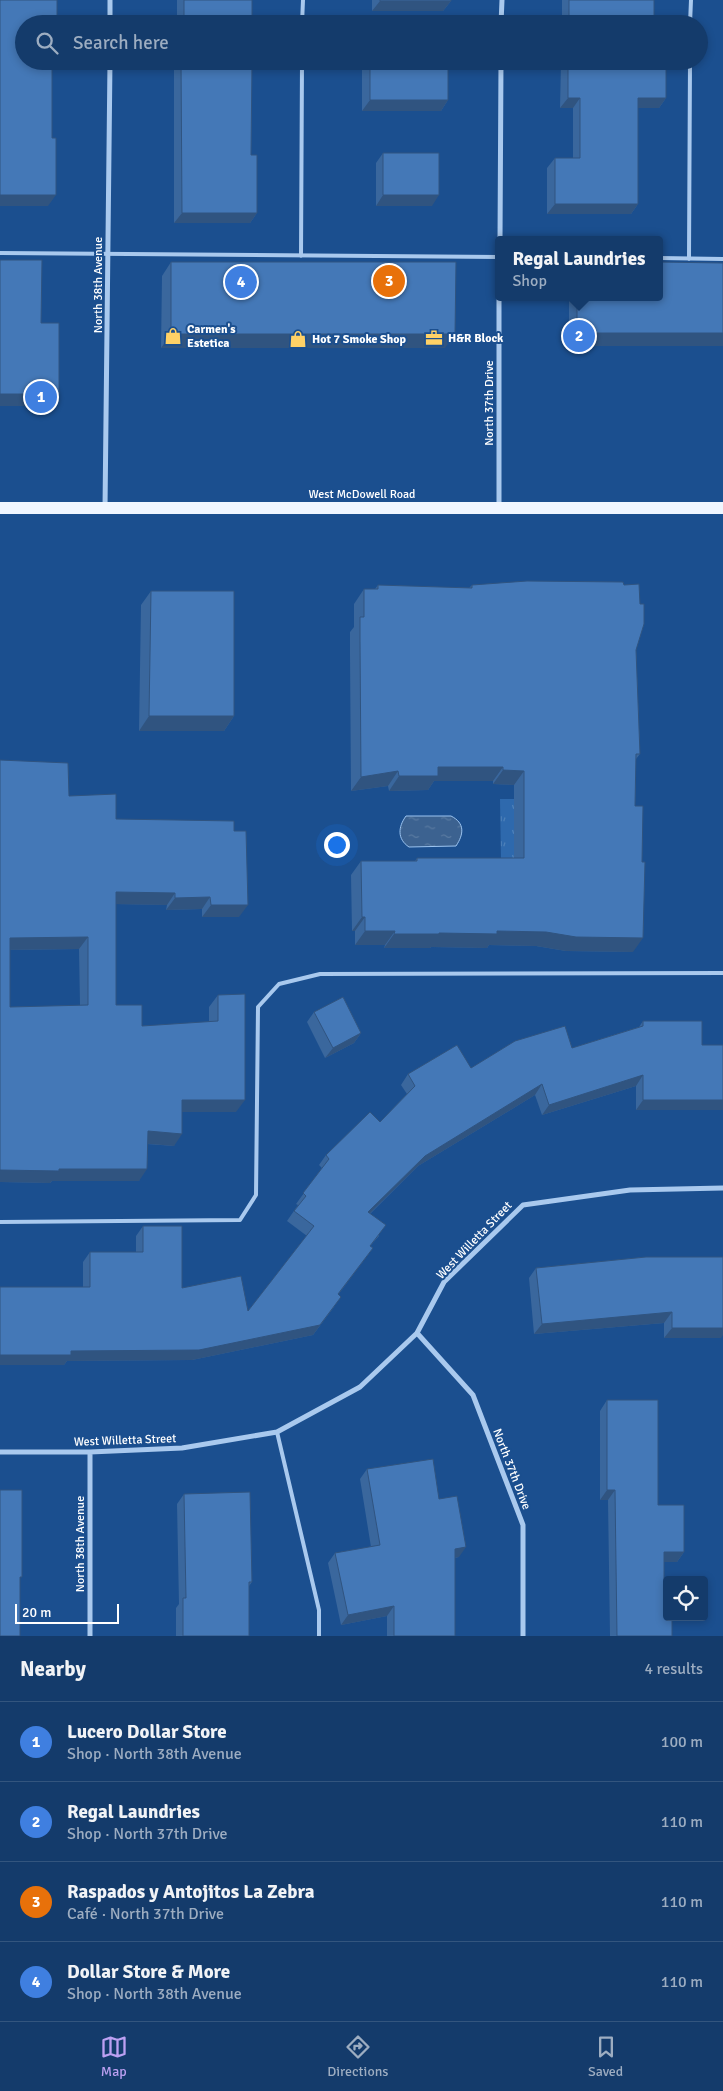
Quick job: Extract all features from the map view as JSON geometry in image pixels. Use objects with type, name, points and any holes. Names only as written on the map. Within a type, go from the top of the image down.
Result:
[{"type":"main road","name":"West McDowell Road","points":[[0,508],[723,508]]},
{"type":"street","points":[[110,0],[110,15]]},
{"type":"street","points":[[502,0],[502,15]]},
{"type":"street","name":"North 38th Avenue","points":[[106,508],[110,70]]},
{"type":"street","points":[[500,236],[501,70]]},
{"type":"street","name":"North 37th Drive","points":[[498,509],[499,301]]},
{"type":"street","name":"West Willetta Street","points":[[0,1452],[90,1452],[182,1448],[277,1432],[360,1387],[417,1333],[444,1282],[522,1205],[630,1190],[723,1188]]},
{"type":"street","name":"North 37th Drive","points":[[417,1333],[473,1395],[522,1525],[523,1636]]},
{"type":"street","name":"North 38th Avenue","points":[[90,1452],[90,1636]]},
{"type":"lane","points":[[302,15],[303,0]]},
{"type":"lane","points":[[690,0],[690,15]]},
{"type":"lane","points":[[301,256],[302,70]]},
{"type":"lane","points":[[689,259],[690,70]]},
{"type":"lane","points":[[0,253],[495,257]]},
{"type":"lane","points":[[663,258],[723,259]]},
{"type":"lane","points":[[0,1222],[240,1220],[256,1195],[258,1007],[279,984],[320,974],[723,973]]},
{"type":"lane","points":[[277,1432],[319,1610],[319,1636]]},
{"type":"green space","points":[[500,799],[537,799],[532,859],[501,859]]},
{"type":"water","points":[[406,816],[451,816],[461,825],[461,837],[456,846],[409,847],[402,840],[400,833],[401,824]]},
{"type":"building","points":[[0,0],[57,0],[57,15],[15,15],[15,70],[52,70],[52,138],[56,138],[56,195],[0,195]]},
{"type":"building","points":[[184,0],[252,0],[252,15],[184,15]]},
{"type":"building","points":[[451,0],[451,1],[380,1]]},
{"type":"building","points":[[569,0],[654,0],[654,15],[569,15]]},
{"type":"building","points":[[181,70],[252,70],[251,155],[257,155],[257,213],[182,213]]},
{"type":"building","points":[[370,70],[448,70],[448,100],[370,100]]},
{"type":"building","points":[[568,70],[666,70],[666,98],[638,98],[638,204],[555,204],[555,158],[580,158],[580,98],[568,98]]},
{"type":"building","points":[[383,153],[439,153],[439,195],[383,195]]},
{"type":"building","points":[[0,260],[42,260],[41,323],[59,323],[59,394],[0,394]]},
{"type":"building","points":[[171,262],[456,262],[455,334],[171,334]]},
{"type":"building","points":[[663,262],[723,263],[723,333],[577,333],[577,301],[663,301]]},
{"type":"building","points":[[527,581],[623,582],[624,585],[639,584],[640,604],[644,604],[644,624],[636,650],[640,754],[636,754],[635,806],[643,806],[642,862],[645,862],[643,938],[576,937],[546,932],[497,931],[497,934],[394,934],[395,931],[365,931],[365,917],[362,917],[361,861],[417,861],[417,858],[524,858],[524,771],[503,770],[503,767],[438,767],[438,776],[399,776],[398,771],[361,777],[360,617],[364,617],[364,589],[378,589],[378,585],[472,588],[472,585]]},
{"type":"building","points":[[151,591],[234,591],[234,716],[149,716]]},
{"type":"building","points":[[0,760],[68,763],[69,796],[116,794],[116,819],[234,821],[234,831],[246,831],[248,905],[211,905],[210,897],[175,898],[175,893],[116,892],[116,1005],[142,1005],[142,1026],[218,1021],[218,995],[245,994],[245,1100],[182,1100],[182,1134],[148,1131],[147,1169],[0,1170]],"holes":[[[88,937],[88,1005],[10,1007],[10,938]]]},
{"type":"building","points":[[343,997],[361,1033],[333,1048],[314,1012]]},
{"type":"building","points":[[643,1021],[702,1021],[702,1045],[723,1045],[723,1100],[643,1100],[643,1075],[549,1105],[542,1084],[425,1156],[368,1212],[386,1225],[370,1246],[373,1248],[338,1294],[341,1297],[320,1325],[199,1350],[71,1351],[71,1355],[0,1355],[0,1287],[90,1287],[90,1252],[143,1252],[143,1226],[182,1226],[182,1288],[241,1276],[248,1311],[314,1226],[294,1211],[306,1196],[303,1193],[329,1159],[326,1155],[370,1112],[380,1122],[415,1086],[408,1074],[457,1045],[471,1068],[515,1041],[565,1026],[572,1048],[643,1026]]},
{"type":"building","points":[[646,1257],[723,1257],[723,1328],[672,1328],[672,1312],[542,1324],[536,1268]]},
{"type":"building","points":[[607,1400],[658,1400],[658,1505],[684,1505],[684,1552],[664,1552],[663,1621],[672,1621],[672,1636],[617,1636],[615,1490],[607,1490]]},
{"type":"building","points":[[433,1459],[439,1499],[457,1496],[466,1547],[455,1549],[455,1636],[394,1636],[394,1606],[348,1615],[335,1553],[380,1545],[367,1469]]},
{"type":"building","points":[[0,1490],[22,1490],[20,1636],[0,1636]]},
{"type":"building","points":[[250,1492],[252,1582],[249,1582],[249,1636],[183,1636],[183,1598],[186,1598],[184,1494]]},
{"type":"place","name":"Raspados y Antojitos La Zebra","points":[[389,281]]},
{"type":"place","name":"Dollar Store & More","points":[[241,282]]},
{"type":"place","name":"Carmen's Estetica","points":[[173,336]]},
{"type":"place","name":"Regal Laundries","points":[[579,336]]},
{"type":"place","name":"H&R Block","points":[[434,338]]},
{"type":"place","name":"Hot 7 Smoke Shop","points":[[298,339]]},
{"type":"place","name":"Lucero Dollar Store","points":[[41,397]]}]
